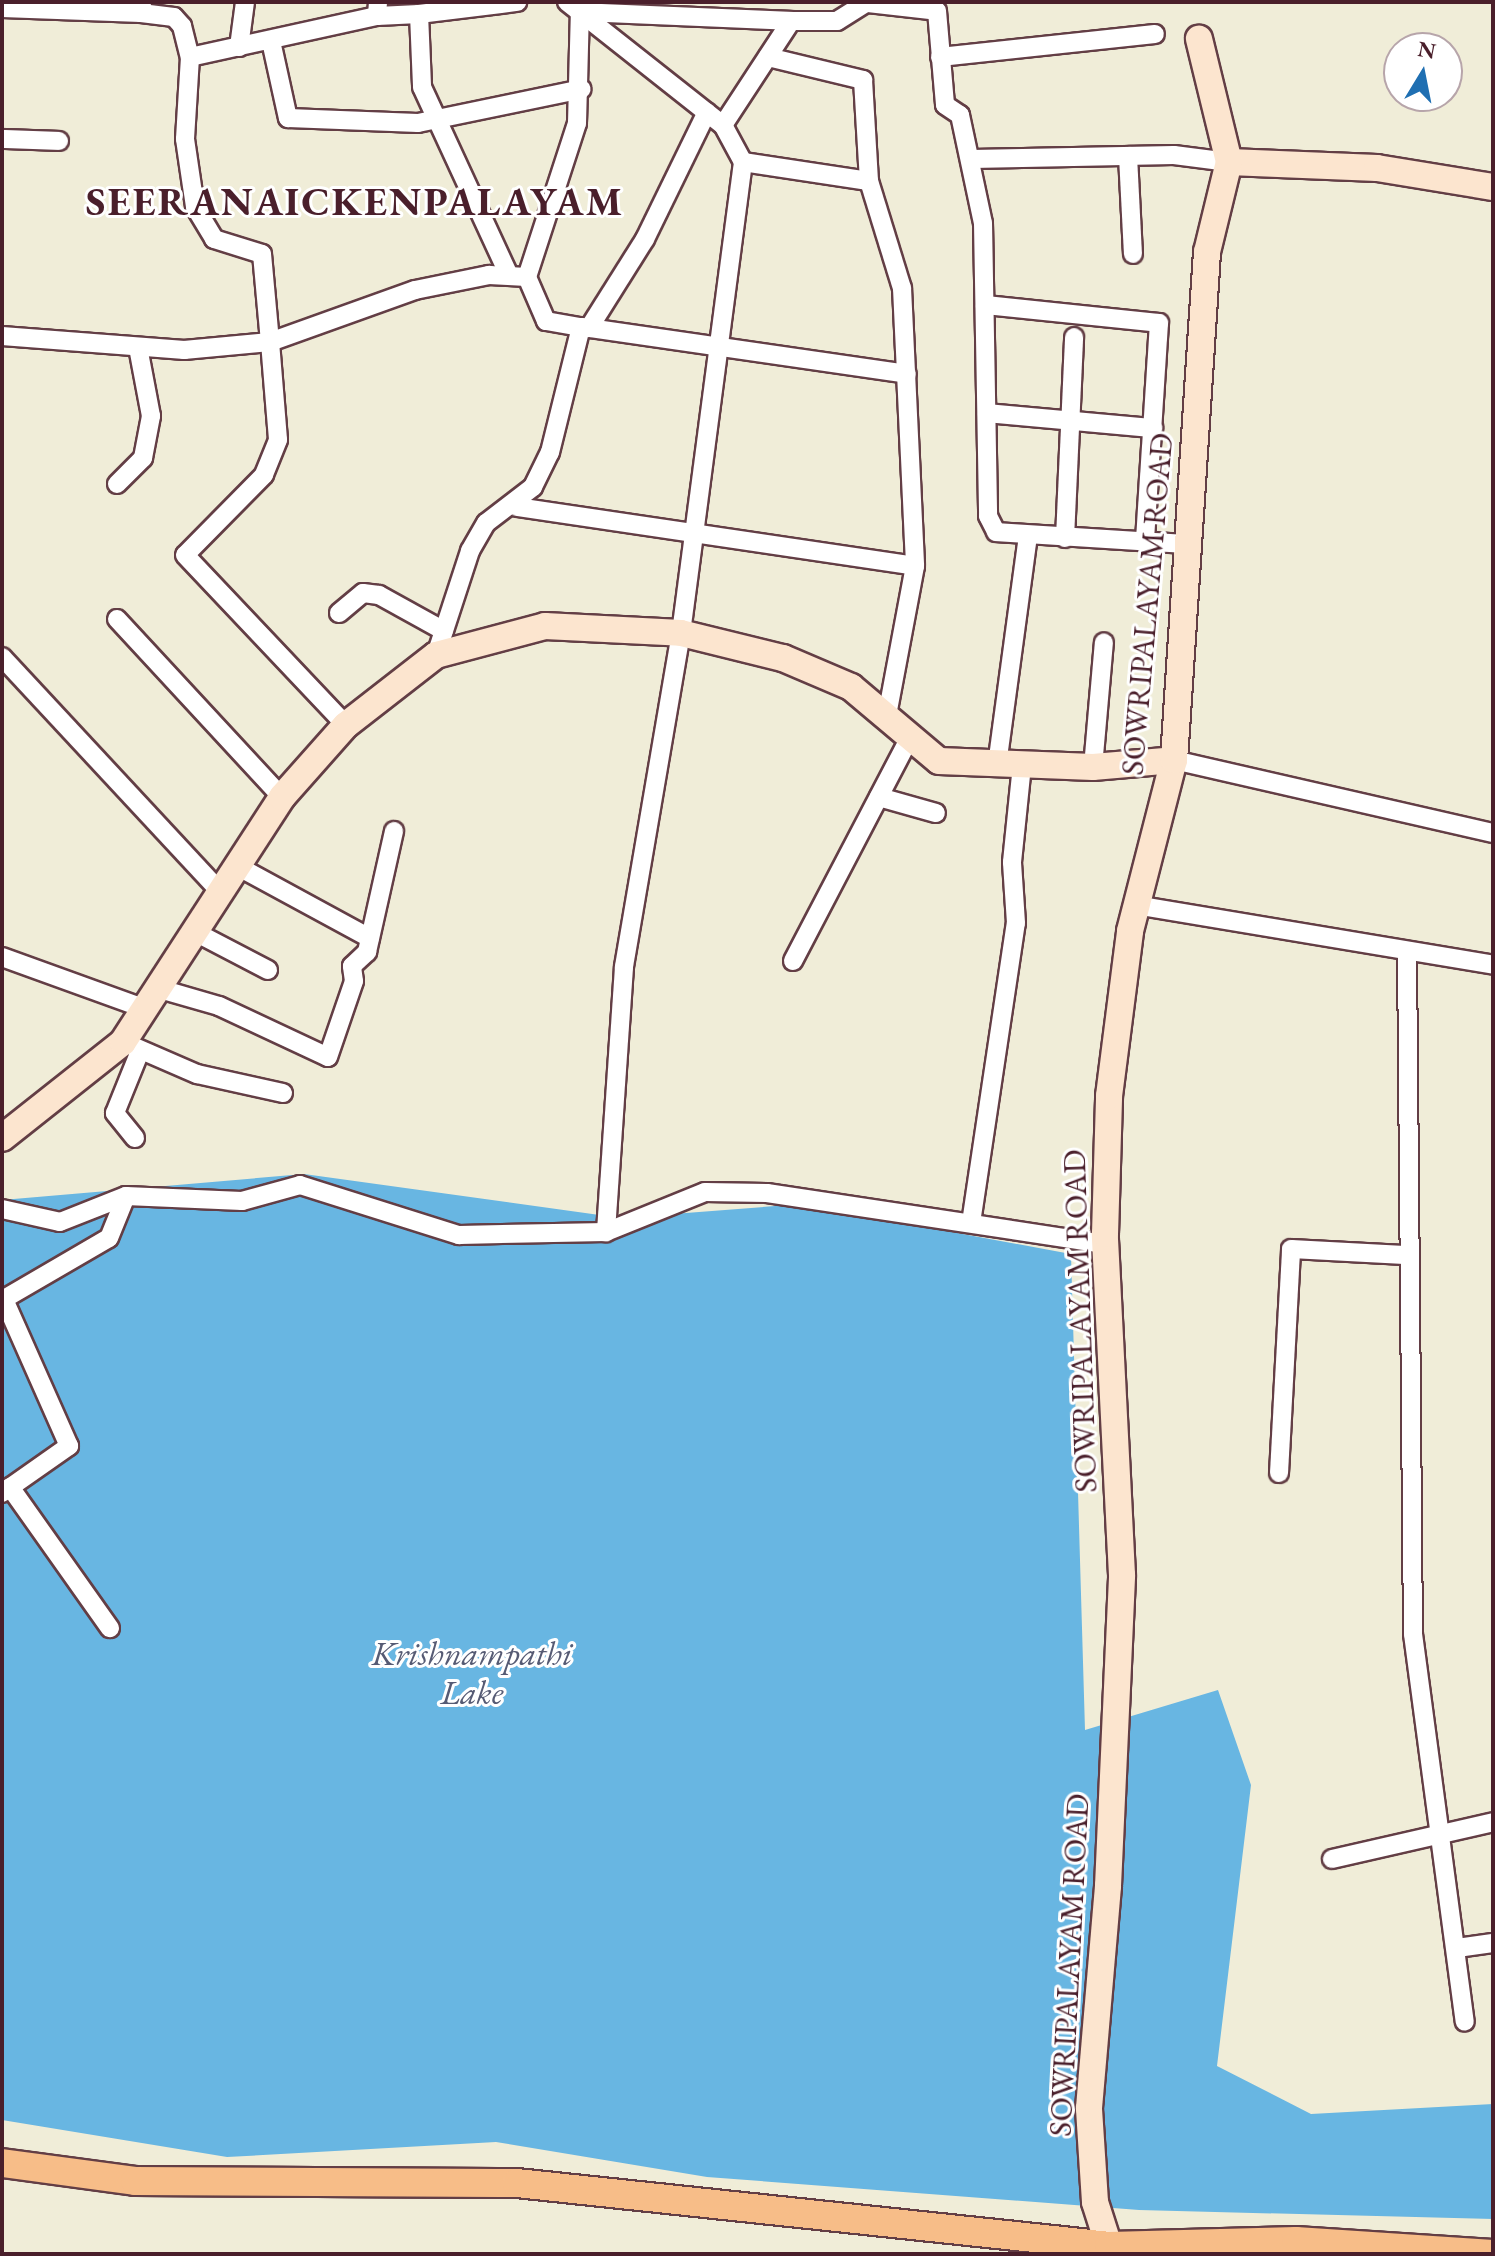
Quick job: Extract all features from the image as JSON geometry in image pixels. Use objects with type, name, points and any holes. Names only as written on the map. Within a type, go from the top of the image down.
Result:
[{"type":"main road","points":[[2,2163],[135,2181],[517,2183],[1109,2246],[1493,2254]]},
{"type":"street","points":[[239,47],[245,2]]},
{"type":"street","points":[[190,57],[271,41],[377,9],[419,14],[517,2]]},
{"type":"street","points":[[574,7],[791,21],[837,21],[868,2],[931,6],[945,105],[960,115],[972,159],[985,305],[988,516],[996,532],[1189,544]]},
{"type":"street","points":[[518,276],[582,89],[574,7]]},
{"type":"street","points":[[574,7],[723,125],[743,162],[721,350],[692,538],[681,633],[624,967],[606,1232]]},
{"type":"street","points":[[2,8],[142,8],[174,17],[190,57],[185,139],[195,207],[214,239],[262,254],[278,440],[264,475],[185,555],[346,725]]},
{"type":"street","points":[[419,14],[422,87],[518,276],[546,321],[721,350],[907,374]]},
{"type":"street","points":[[723,125],[791,21]]},
{"type":"street","points":[[940,57],[1155,34]]},
{"type":"street","name":"SOWRIPALAYAM ROAD","points":[[1109,2246],[1095,2202],[1089,2108],[1108,1886],[1122,1575],[1106,1244],[1109,1096],[1136,905],[1174,760],[1207,252],[1229,162],[1199,39]]},
{"type":"street","points":[[271,41],[288,118],[377,126],[436,118],[582,89]]},
{"type":"street","points":[[768,57],[863,80],[869,181],[902,288],[915,566],[887,716]]},
{"type":"street","points":[[135,1138],[115,1113],[131,1046],[153,999],[282,797],[346,725],[440,643],[486,523],[517,507],[550,452],[585,328],[645,239],[707,112]]},
{"type":"street","points":[[2,139],[59,141]]},
{"type":"street","points":[[972,159],[1128,156],[1377,168],[1493,187]]},
{"type":"street","points":[[1128,156],[1133,254]]},
{"type":"street","points":[[743,162],[869,181]]},
{"type":"street","points":[[2,336],[138,347],[270,342],[415,290],[518,276]]},
{"type":"street","points":[[985,305],[1159,323],[1145,541]]},
{"type":"street","points":[[1065,538],[1074,337]]},
{"type":"street","points":[[117,484],[143,458],[151,416],[138,347]]},
{"type":"street","points":[[987,413],[1071,418],[1153,428]]},
{"type":"street","points":[[517,507],[692,538],[915,566]]},
{"type":"street","points":[[971,1223],[1016,923],[1009,765],[1028,536]]},
{"type":"street","points":[[339,613],[363,593],[379,595],[440,643],[545,626],[681,633],[783,658],[851,687],[887,716],[909,739],[939,761],[1093,767],[1174,760],[1493,833]]},
{"type":"street","points":[[117,619],[282,797]]},
{"type":"street","points":[[1093,767],[1104,642]]},
{"type":"street","points":[[2,657],[222,894]]},
{"type":"street","points":[[793,961],[909,739]]},
{"type":"street","points":[[879,797],[936,813]]},
{"type":"street","points":[[2,957],[153,999],[219,1006],[328,1057],[354,981],[352,966],[370,938],[394,831]]},
{"type":"street","points":[[239,867],[370,938]]},
{"type":"street","points":[[1136,905],[1493,965]]},
{"type":"street","points":[[197,933],[268,970]]},
{"type":"street","points":[[1407,951],[1405,1255],[1412,1284],[1413,1634],[1443,1830],[1465,2022]]},
{"type":"street","points":[[131,1046],[197,1074],[283,1093]]},
{"type":"street","points":[[2,1138],[131,1046]]},
{"type":"street","points":[[2,1209],[60,1222],[126,1196],[242,1201],[300,1185],[459,1235],[606,1232],[705,1192],[816,1197],[1106,1244]]},
{"type":"street","points":[[110,1628],[6,1490],[69,1446],[4,1299],[109,1238],[126,1196]]},
{"type":"street","points":[[1279,1473],[1291,1249],[1405,1255]]},
{"type":"street","points":[[1332,1859],[1443,1830],[1493,1822]]},
{"type":"street","points":[[1457,1948],[1493,1943]]},
{"type":"water","name":"Krishnampathi Lake","points":[[304,1174],[621,1218],[801,1204],[1071,1254],[1085,1730],[1218,1690],[1251,1785],[1217,2066],[1311,2114],[1493,2104],[1493,2219],[1139,2210],[707,2177],[496,2142],[227,2157],[2,2120],[2,1200]]},
{"type":"district","name":"SEERANAICKENPALAYAM","points":[[355,201]]}]
